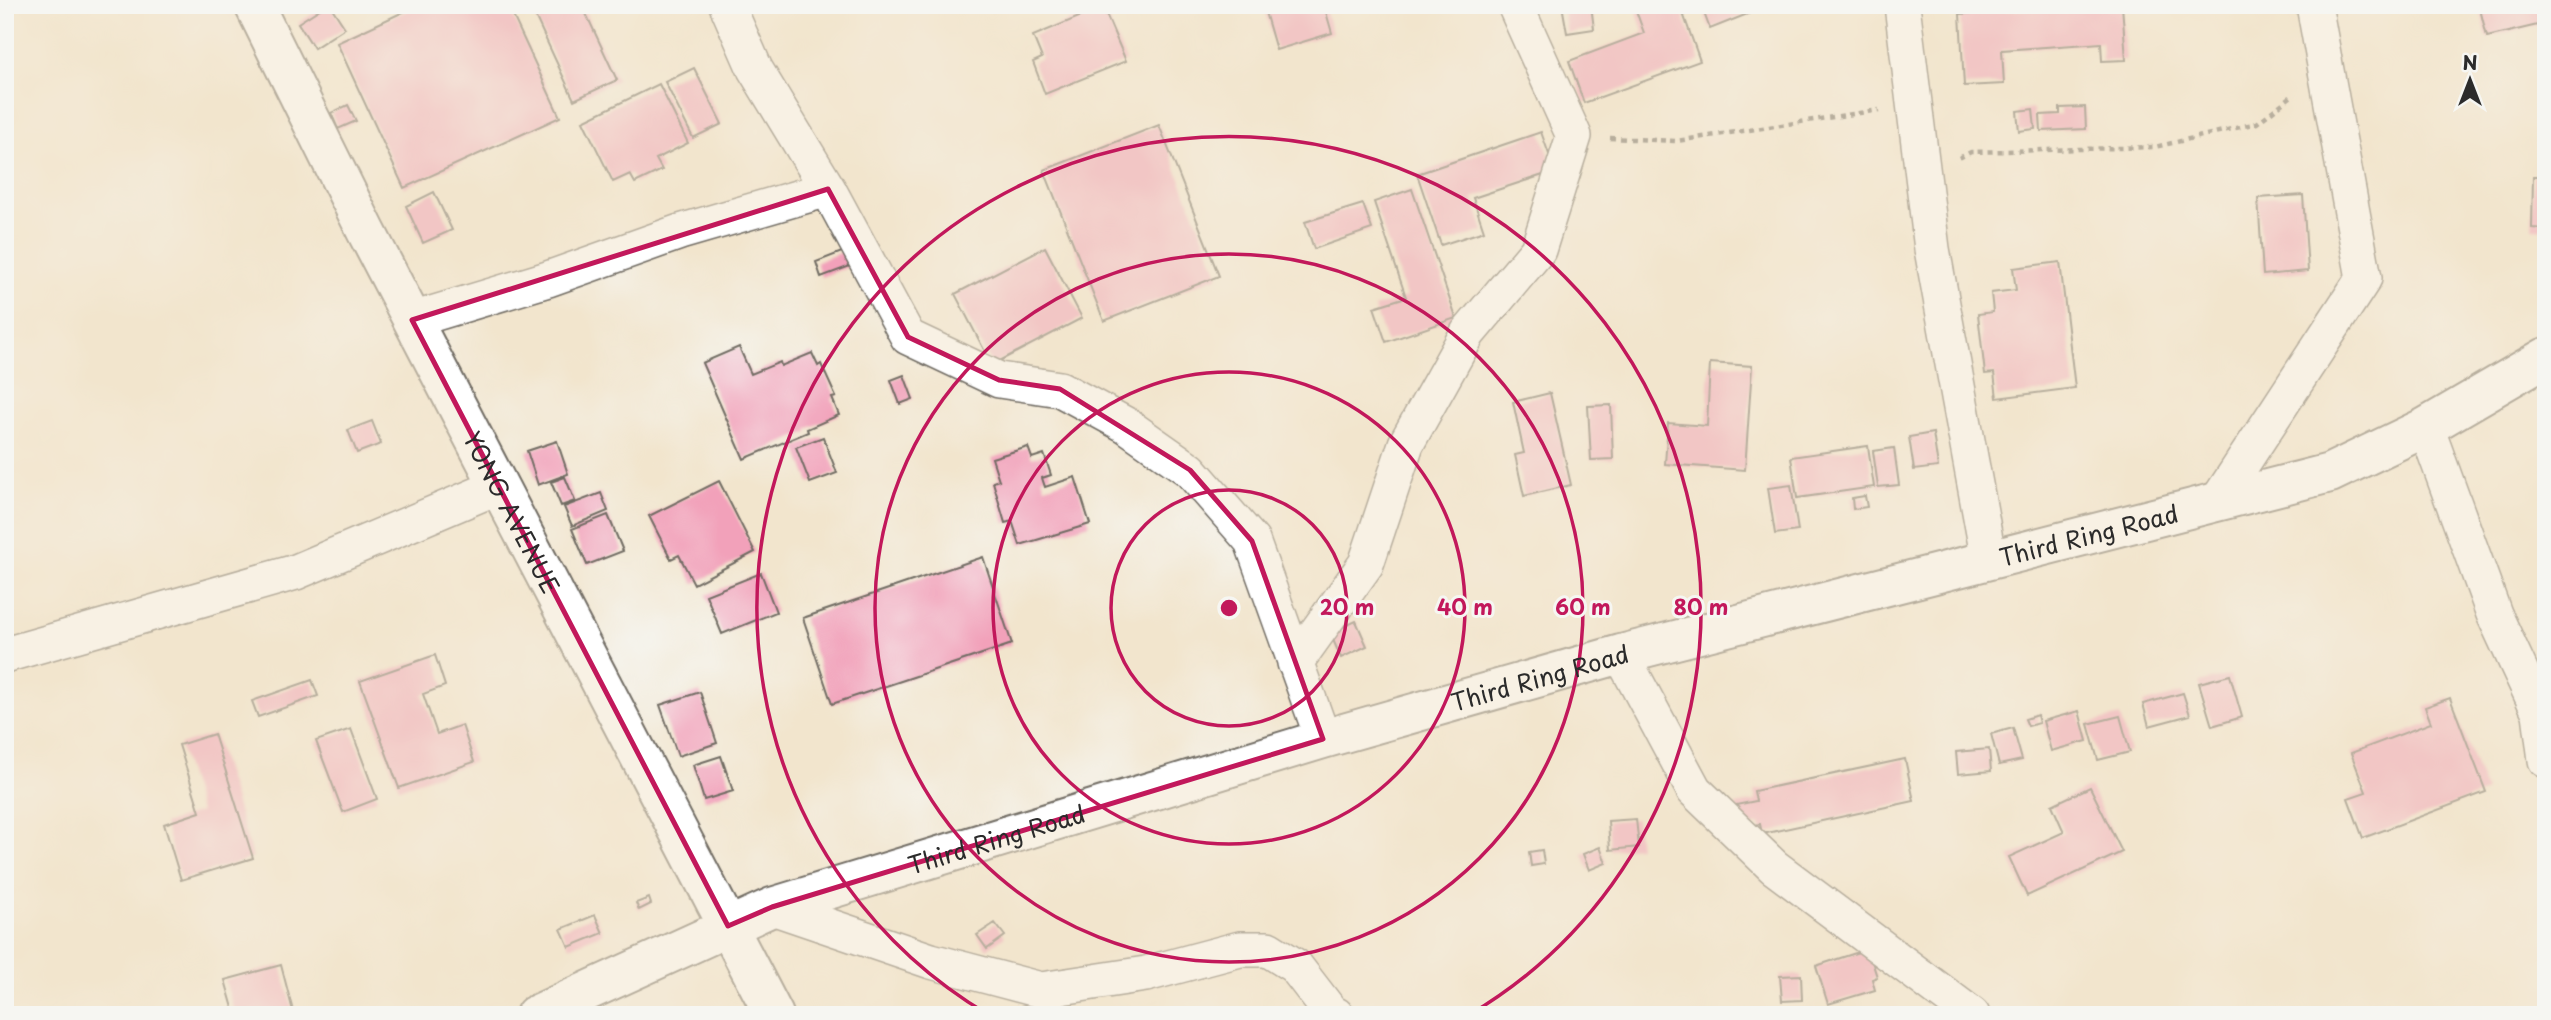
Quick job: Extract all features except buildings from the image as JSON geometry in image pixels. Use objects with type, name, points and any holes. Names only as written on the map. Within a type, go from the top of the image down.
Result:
[{"type":"street","name":"YONG AVENUE","points":[[254,5],[412,320],[774,1015]]},
{"type":"street","points":[[727,5],[755,69],[828,188],[908,337],[999,380],[1060,389],[1126,425],[1191,470],[1252,541],[1323,739]]},
{"type":"street","points":[[1295,663],[1366,564],[1406,444],[1468,333],[1538,250],[1574,136],[1515,5]]},
{"type":"street","points":[[1902,5],[1933,248],[1989,561]]},
{"type":"street","points":[[2217,502],[2364,278],[2314,5]]},
{"type":"street","points":[[412,320],[548,279],[680,232],[828,188]]},
{"type":"street","name":"Third Ring Road","points":[[535,1015],[772,907],[1323,739],[1621,654],[2330,473],[2427,427],[2546,357]]},
{"type":"street","points":[[2427,427],[2494,614],[2540,713],[2546,760]]},
{"type":"street","points":[[5,655],[296,572],[499,486]]},
{"type":"street","points":[[1621,654],[1693,790],[1774,867],[1972,1015]]},
{"type":"street","points":[[772,907],[931,961],[1041,990],[1146,974],[1240,949],[1268,949],[1295,966],[1335,1015]]},
{"type":"path","points":[[1923,176],[1971,152],[2155,147],[2257,123],[2327,69]]},
{"type":"path","points":[[1574,136],[1677,141],[1867,113],[1914,102]]},
{"type":"highlighted area","points":[[828,189],[908,337],[999,380],[1060,389],[1190,470],[1252,541],[1323,739],[772,907],[728,926],[412,320]]}]
